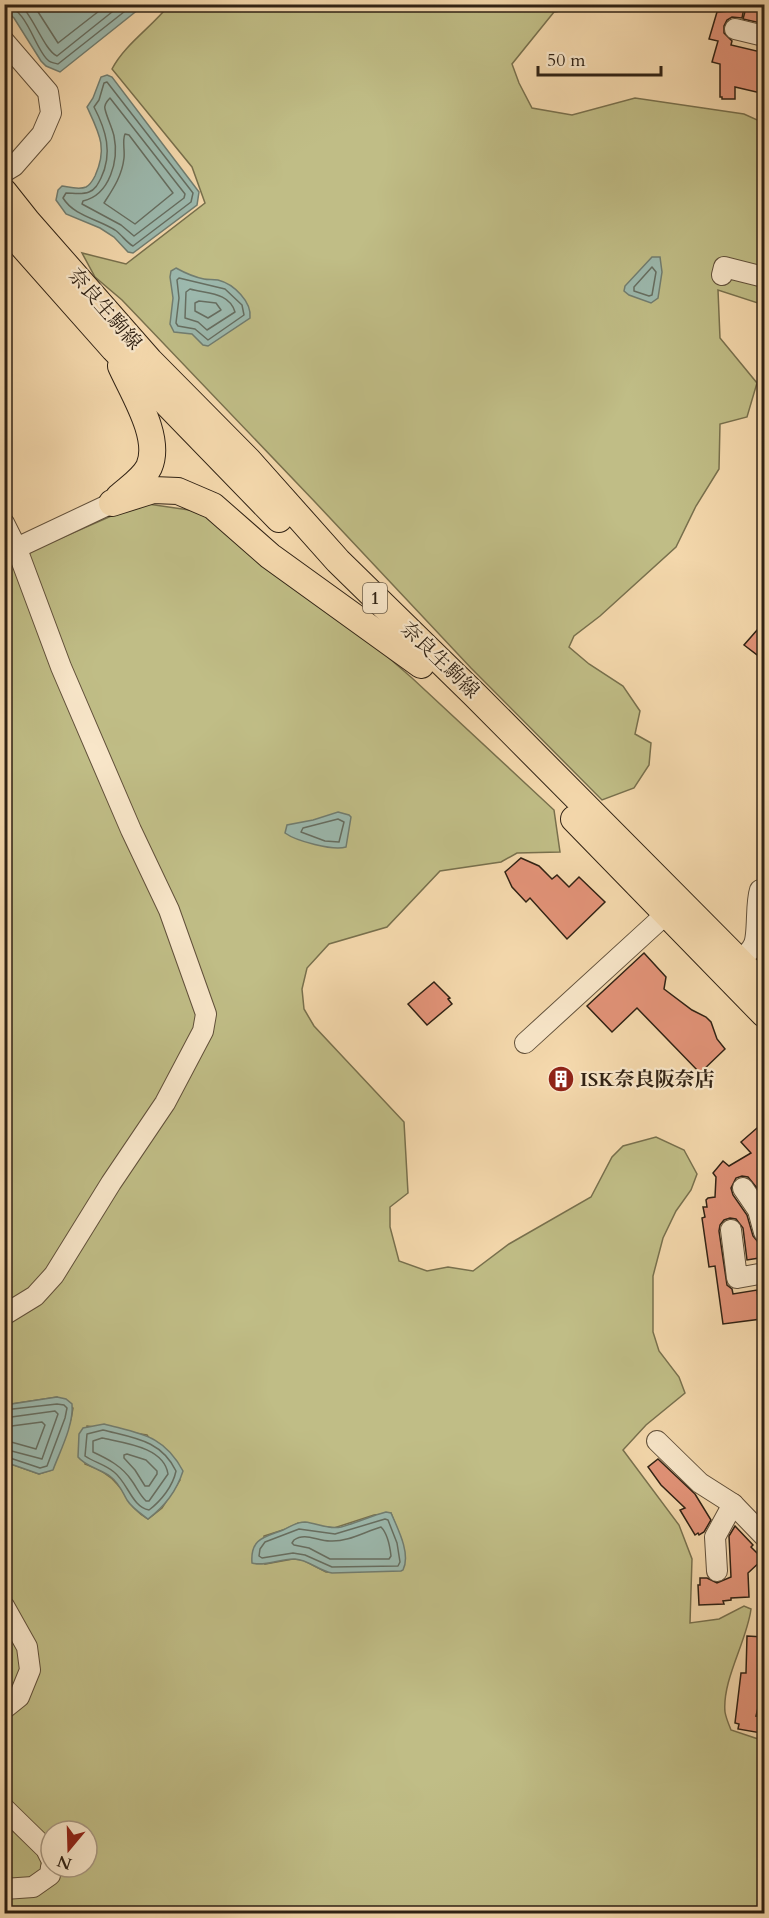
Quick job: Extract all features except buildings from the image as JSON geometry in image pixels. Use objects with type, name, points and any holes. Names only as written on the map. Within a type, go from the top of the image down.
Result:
[{"type":"main road","name":"奈良生駒線","points":[[4,192],[150,361],[248,460],[338,561],[765,986]]},
{"type":"main road","name":"奈良生駒線","points":[[4,225],[114,349],[765,1014]]},
{"type":"main road","points":[[112,503],[149,467],[152,451],[151,433],[114,349]]},
{"type":"main road","points":[[112,503],[153,490],[178,491],[213,506],[270,556],[421,665]]},
{"type":"street","points":[[735,29],[765,36]]},
{"type":"street","points":[[4,41],[48,92],[51,113],[42,134],[9,169]]},
{"type":"street","points":[[722,275],[724,267],[765,277]]},
{"type":"street","points":[[11,551],[112,503]]},
{"type":"street","points":[[4,523],[11,551],[131,830],[169,910],[206,1014],[203,1031],[165,1103],[111,1183],[54,1275],[35,1296],[4,1315]]},
{"type":"street","points":[[740,960],[753,947],[756,938],[757,900],[760,890]]},
{"type":"street","points":[[525,1043],[666,914]]},
{"type":"street","points":[[743,1188],[758,1210],[765,1232]]},
{"type":"street","points":[[731,1230],[736,1278],[765,1274]]},
{"type":"street","points":[[657,1441],[700,1483],[733,1504],[765,1536]]},
{"type":"street","points":[[717,1571],[715,1537],[733,1504]]},
{"type":"street","points":[[4,1606],[27,1647],[30,1670],[19,1697],[4,1709]]},
{"type":"street","points":[[4,1808],[39,1842]]},
{"type":"street","points":[[4,1889],[33,1887],[44,1879]]},
{"type":"shaded area","points":[[169,5],[595,5],[554,12],[512,64],[532,108],[572,115],[635,98],[744,114],[764,123],[764,305],[718,290],[720,338],[757,383],[747,417],[720,424],[719,469],[696,506],[676,547],[600,616],[574,636],[569,647],[589,664],[623,686],[640,711],[635,734],[651,743],[649,765],[634,788],[602,800],[471,668],[122,300],[95,277],[82,253],[126,264],[205,203],[192,167],[112,69],[131,44]]},
{"type":"shaded area","points":[[141,503],[203,512],[366,638],[554,810],[560,852],[517,853],[501,862],[440,871],[387,927],[329,944],[307,968],[302,989],[304,1009],[314,1026],[404,1122],[408,1193],[390,1207],[390,1227],[399,1261],[427,1271],[448,1267],[473,1271],[509,1244],[591,1197],[612,1157],[623,1146],[656,1137],[684,1150],[697,1174],[691,1190],[676,1211],[663,1238],[653,1276],[653,1332],[659,1351],[679,1377],[685,1393],[646,1425],[623,1450],[679,1525],[692,1559],[690,1623],[719,1619],[744,1606],[751,1609],[727,1687],[725,1712],[731,1730],[758,1739],[764,1747],[764,1913],[5,1913],[5,1462],[39,1474],[52,1470],[73,1408],[57,1397],[5,1405],[4,563]],"holes":[[[87,1426],[147,1435],[180,1480],[162,1508],[148,1519],[133,1507],[122,1489],[110,1477],[85,1464]],[[391,1513],[402,1541],[360,1572],[326,1572],[303,1560],[293,1559],[265,1564],[264,1536],[298,1523],[334,1528],[374,1515]]]},
{"type":"water","points":[[4,5],[144,5],[60,72],[46,66],[41,61],[14,18],[5,10]]},
{"type":"water","points":[[107,75],[112,77],[199,192],[197,205],[133,253],[128,252],[114,237],[100,228],[66,214],[56,200],[58,190],[62,186],[83,188],[89,185],[95,176],[101,149],[98,133],[87,107],[101,77]]},
{"type":"water","points":[[652,257],[660,257],[662,272],[658,298],[651,303],[624,291],[625,286]]},
{"type":"water","points":[[176,268],[197,277],[218,280],[230,285],[245,300],[250,318],[208,346],[203,345],[192,334],[174,332],[170,324],[173,298],[170,277],[171,271]]},
{"type":"water","points":[[338,812],[351,817],[346,847],[333,848],[315,844],[285,833],[287,825]]},
{"type":"water","points":[[57,1397],[66,1399],[72,1404],[72,1412],[66,1438],[53,1470],[39,1474],[5,1462],[5,1405]]},
{"type":"water","points":[[104,1424],[140,1434],[159,1443],[176,1459],[183,1471],[169,1498],[148,1519],[131,1506],[114,1479],[78,1457],[79,1434],[83,1428]]},
{"type":"water","points":[[386,1512],[391,1513],[403,1541],[405,1564],[401,1571],[332,1573],[295,1559],[263,1564],[252,1563],[253,1548],[256,1543],[296,1524],[305,1522],[336,1528]]},
{"type":"place","name":"ISK奈良阪奈店","points":[[561,1079]]}]
